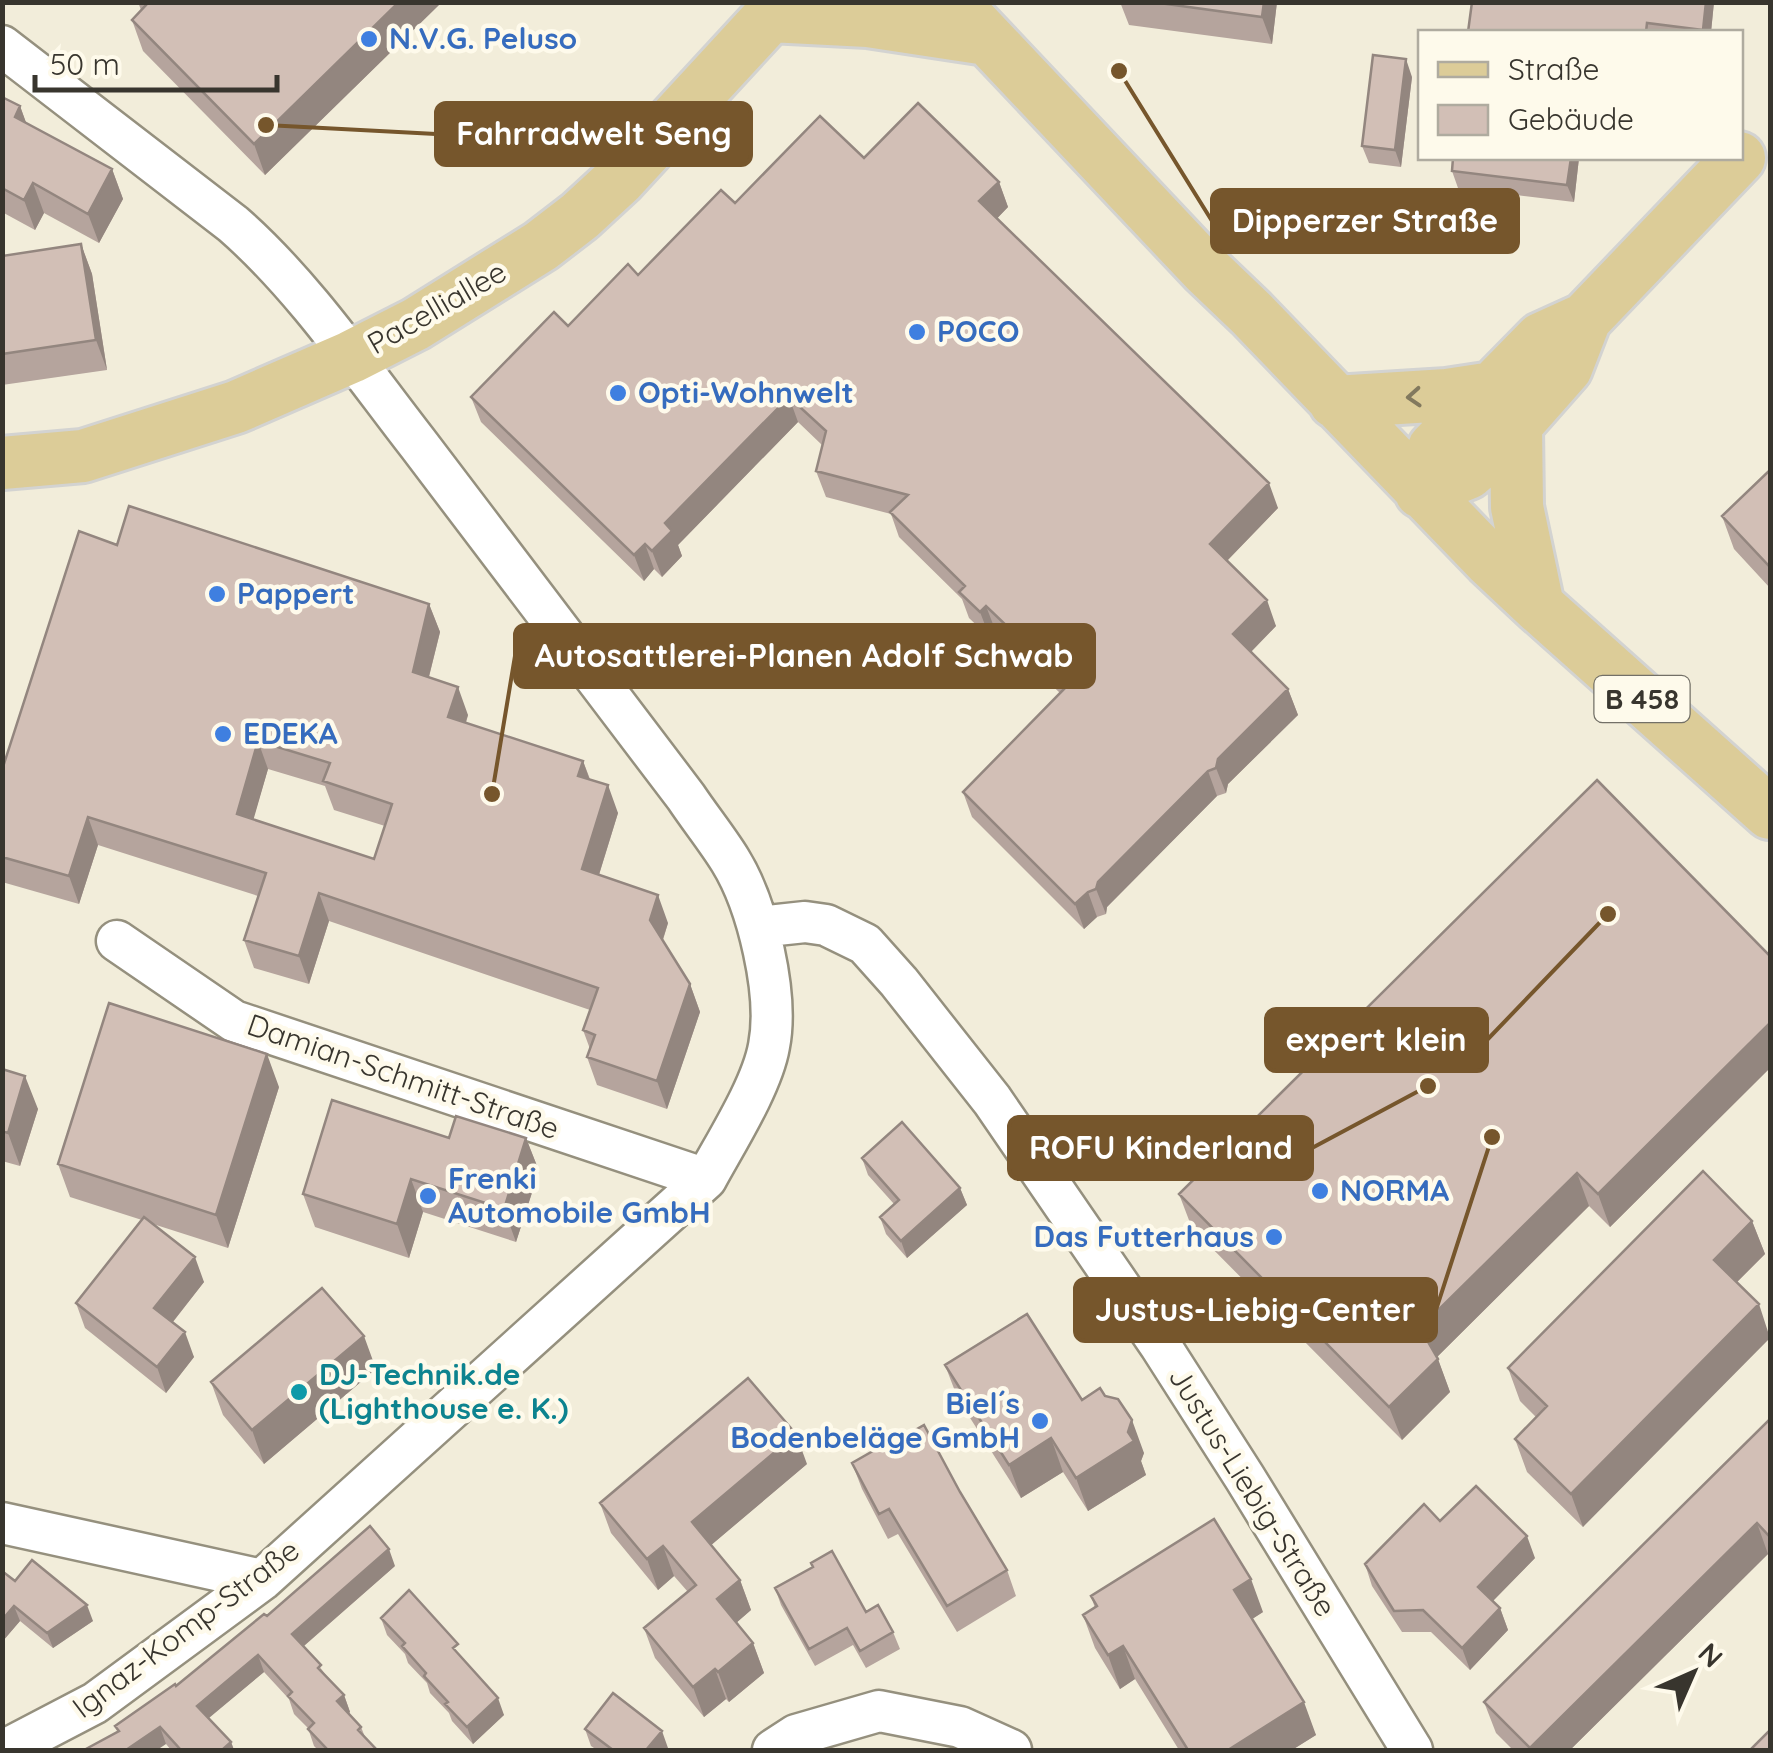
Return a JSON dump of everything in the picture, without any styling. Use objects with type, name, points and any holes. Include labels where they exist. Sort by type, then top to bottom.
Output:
[{"type":"main road","points":[[774,7],[868,21],[975,14]]},
{"type":"main road","name":"Pacelliallee","points":[[2,463],[83,456],[236,407],[416,324],[541,246],[580,216],[619,180],[774,7]]},
{"type":"main road","name":"B 458","points":[[975,14],[1206,270],[1421,492],[1538,606],[1770,813]]},
{"type":"main road","points":[[1743,153],[1770,125]]},
{"type":"main road","points":[[1421,492],[1434,448],[1504,407],[1540,339],[1585,319],[1736,160]]},
{"type":"main road","points":[[1334,402],[1447,395],[1504,407]]},
{"type":"main road","points":[[1504,407],[1517,507],[1538,606]]},
{"type":"street","name":"Ignaz-Komp-Straße","points":[[2,46],[256,244],[351,357],[731,861],[758,927],[772,1001],[769,1048],[752,1094],[706,1178],[262,1580],[95,1703],[6,1750]]},
{"type":"street","name":"Justus-Liebig-Straße","points":[[758,927],[805,922],[826,925],[865,944],[952,1047],[1160,1346],[1412,1750]]},
{"type":"street","name":"Damian-Schmitt-Straße","points":[[117,941],[234,1020],[706,1178]]},
{"type":"street","points":[[2,1524],[262,1580]]},
{"type":"street","points":[[774,1750],[796,1735],[879,1711],[960,1727],[1011,1750]]},
{"type":"building","points":[[144,2],[399,2],[254,144],[132,20],[146,5]]},
{"type":"building","points":[[1152,2],[1264,2],[1262,17]]},
{"type":"building","points":[[1472,2],[1706,2],[1703,30],[1647,23],[1646,30],[1468,30]]},
{"type":"building","points":[[1373,55],[1406,59],[1395,150],[1362,146]]},
{"type":"building","points":[[2,97],[20,106],[15,117],[112,169],[88,214],[33,183],[24,200],[2,188]]},
{"type":"building","points":[[918,103],[999,182],[979,201],[1269,483],[1210,544],[1267,600],[1233,634],[1288,689],[1218,759],[1216,768],[1208,771],[1098,882],[1096,889],[1075,904],[963,792],[1068,685],[986,606],[980,612],[959,592],[965,586],[890,512],[908,495],[816,471],[826,431],[789,397],[665,523],[672,531],[652,551],[645,544],[634,555],[471,397],[554,312],[568,326],[628,264],[638,275],[721,190],[735,203],[820,116],[864,158]]},
{"type":"building","points":[[1453,160],[1571,160],[1567,185],[1452,171]]},
{"type":"building","points":[[81,244],[96,340],[2,354],[2,256]]},
{"type":"building","points":[[1770,470],[1770,567],[1722,516]]},
{"type":"building","points":[[129,506],[429,604],[413,672],[458,687],[448,717],[583,761],[578,776],[608,785],[582,869],[658,895],[650,920],[690,984],[657,1081],[587,1057],[595,1035],[583,1030],[598,988],[319,893],[299,956],[244,940],[266,873],[88,817],[69,876],[2,857],[2,770],[79,531],[117,545]],"holes":[[[258,741],[330,763],[323,781],[392,804],[374,859],[237,814]]]},
{"type":"building","points":[[1597,780],[1770,956],[1770,1023],[1598,1194],[1577,1173],[1420,1328],[1438,1359],[1389,1407],[1179,1194]]},
{"type":"building","points":[[109,1003],[267,1054],[216,1215],[58,1164]]},
{"type":"building","points":[[2,1069],[25,1076],[8,1133],[2,1131]]},
{"type":"building","points":[[332,1100],[449,1138],[456,1116],[526,1138],[504,1209],[411,1179],[397,1224],[303,1194]]},
{"type":"building","points":[[902,1122],[960,1188],[901,1241],[880,1217],[899,1200],[862,1158]]},
{"type":"building","points":[[1703,1171],[1752,1221],[1714,1260],[1759,1304],[1571,1494],[1515,1439],[1547,1406],[1508,1368]]},
{"type":"building","points":[[144,1217],[195,1257],[154,1308],[185,1332],[157,1367],[76,1303]]},
{"type":"building","points":[[322,1288],[364,1336],[252,1430],[211,1382]]},
{"type":"building","points":[[1027,1314],[1082,1400],[1100,1388],[1105,1396],[1118,1399],[1132,1420],[1128,1432],[1134,1441],[1076,1478],[1051,1438],[1009,1465],[945,1365]]},
{"type":"building","points":[[748,1378],[796,1434],[692,1522],[740,1580],[717,1599],[753,1643],[693,1687],[644,1628],[696,1585],[663,1546],[647,1559],[600,1503]]},
{"type":"building","points":[[1770,1419],[1770,1537],[1757,1523],[1530,1748],[1484,1702]]},
{"type":"building","points":[[924,1425],[1007,1570],[947,1606],[889,1509],[879,1514],[852,1463]]},
{"type":"building","points":[[1476,1486],[1527,1536],[1478,1587],[1500,1608],[1462,1648],[1423,1610],[1394,1611],[1365,1564],[1424,1504],[1440,1521]]},
{"type":"building","points":[[1214,1519],[1251,1579],[1234,1590],[1304,1702],[1228,1750],[1188,1750],[1123,1646],[1108,1655],[1083,1615],[1097,1606],[1091,1596]]},
{"type":"building","points":[[370,1526],[389,1549],[292,1634],[344,1695],[337,1701],[377,1750],[328,1750],[308,1729],[314,1723],[288,1696],[292,1692],[258,1655],[197,1706],[231,1742],[224,1750],[181,1750],[160,1727],[126,1750],[84,1750],[119,1731],[115,1726],[176,1686],[264,1614],[267,1616]]},
{"type":"building","points":[[832,1551],[866,1612],[878,1605],[893,1632],[860,1651],[847,1628],[809,1649],[775,1588],[813,1567],[811,1563]]},
{"type":"building","points":[[32,1560],[87,1605],[47,1633],[14,1606],[2,1620],[2,1571],[15,1581]]},
{"type":"building","points":[[409,1590],[458,1644],[453,1648],[498,1698],[467,1727],[424,1676],[426,1673],[402,1646],[405,1643],[381,1618]]},
{"type":"building","points":[[613,1693],[662,1731],[646,1750],[613,1750],[585,1729]]},
{"type":"building","points":[[1770,1730],[1770,1750],[1750,1750]]},
{"type":"place","name":"N.V.G. Peluso","points":[[369,39]]},
{"type":"place","name":"Dipperzer Straße","points":[[1119,71]]},
{"type":"place","name":"Fahrradwelt Seng","points":[[266,125]]},
{"type":"place","name":"POCO","points":[[917,332]]},
{"type":"place","name":"Opti-Wohnwelt","points":[[618,393]]},
{"type":"place","name":"Pappert","points":[[217,594]]},
{"type":"place","name":"EDEKA","points":[[223,734]]},
{"type":"place","name":"Autosattlerei-Planen Adolf Schwab","points":[[492,794]]},
{"type":"place","name":"expert klein","points":[[1608,914]]},
{"type":"place","name":"ROFU Kinderland","points":[[1428,1086]]},
{"type":"place","name":"Justus-Liebig-Center","points":[[1492,1137]]},
{"type":"place","name":"NORMA","points":[[1320,1191]]},
{"type":"place","name":"Frenki Automobile GmbH","points":[[428,1196]]},
{"type":"place","name":"Das Futterhaus","points":[[1274,1237]]},
{"type":"place","name":"DJ-Technik.de (Lighthouse e. K.)","points":[[299,1392]]},
{"type":"place","name":"Biel´s Bodenbeläge GmbH","points":[[1040,1421]]}]
